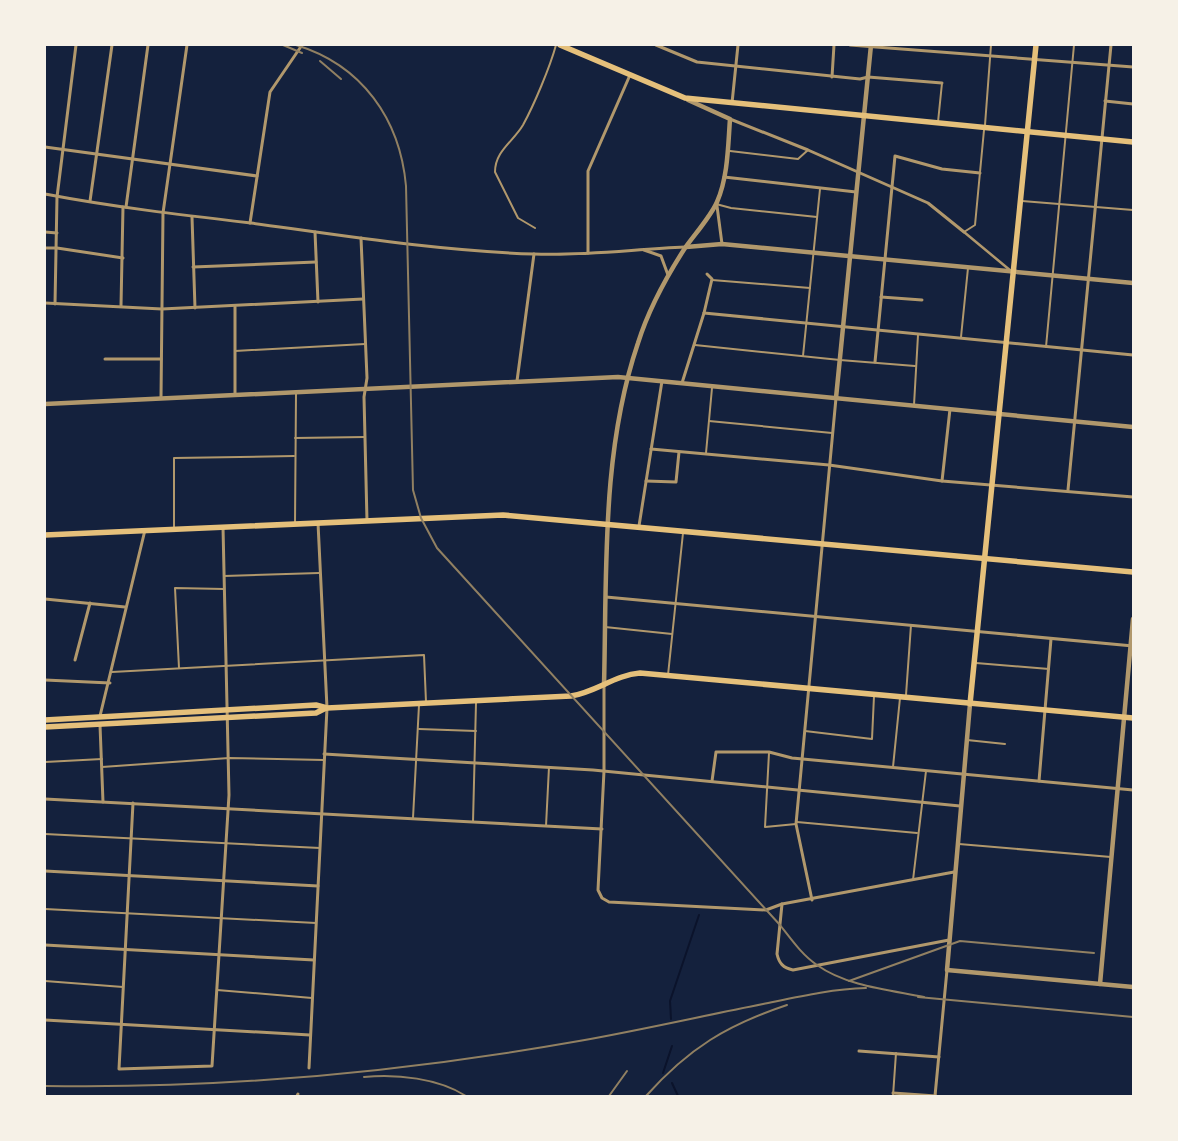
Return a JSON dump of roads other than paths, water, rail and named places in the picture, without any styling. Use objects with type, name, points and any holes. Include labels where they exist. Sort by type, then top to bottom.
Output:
[{"type":"main road","points":[[560,45],[685,98],[1133,142]]},
{"type":"main road","points":[[970,704],[1022,201],[1036,45]]},
{"type":"main road","points":[[45,535],[503,515],[639,526],[823,546],[1133,572]]},
{"type":"main road","points":[[45,720],[316,705],[327,708],[571,696],[630,674],[668,675],[1133,718]]},
{"type":"main road","points":[[45,727],[316,713],[327,708]]},
{"type":"street","points":[[55,304],[57,196],[76,45]]},
{"type":"street","points":[[90,201],[112,45]]},
{"type":"street","points":[[121,306],[125,207],[148,45]]},
{"type":"street","points":[[161,398],[163,213],[187,45]]},
{"type":"street","points":[[250,223],[270,92],[302,45]]},
{"type":"street","points":[[656,45],[696,62],[736,68],[832,77],[860,79],[868,77],[942,83]]},
{"type":"street","points":[[732,104],[738,45]]},
{"type":"street","points":[[832,77],[834,45]]},
{"type":"street","points":[[850,45],[1133,67]]},
{"type":"street","points":[[1068,490],[1111,45]]},
{"type":"street","points":[[812,900],[796,823],[817,616],[832,433],[871,46]]},
{"type":"street","points":[[588,253],[588,170],[630,75]]},
{"type":"street","points":[[685,98],[730,120],[808,150],[928,203],[1014,273]]},
{"type":"street","points":[[1105,101],[1133,104]]},
{"type":"street","points":[[730,120],[724,178],[716,204],[668,275],[648,314],[627,377],[620,408],[608,523],[604,771],[598,890],[602,898],[609,902],[766,910],[782,904],[812,900],[954,872]]},
{"type":"street","points":[[45,147],[257,176]]},
{"type":"street","points":[[875,362],[895,156],[898,155],[942,169],[980,173]]},
{"type":"street","points":[[724,178],[856,192]]},
{"type":"street","points":[[45,194],[163,213],[250,223],[408,246],[534,254],[588,253],[722,244],[1133,283]]},
{"type":"street","points":[[716,204],[722,244]]},
{"type":"street","points":[[192,217],[195,308]]},
{"type":"street","points":[[45,232],[57,233]]},
{"type":"street","points":[[315,232],[318,302]]},
{"type":"street","points":[[361,238],[368,378],[365,436],[367,521]]},
{"type":"street","points":[[45,248],[57,248],[123,258]]},
{"type":"street","points":[[641,248],[661,256],[668,275]]},
{"type":"street","points":[[517,381],[534,254]]},
{"type":"street","points":[[193,267],[316,262]]},
{"type":"street","points":[[682,383],[695,345],[712,280],[708,274]]},
{"type":"street","points":[[881,297],[922,300]]},
{"type":"street","points":[[45,303],[162,309],[235,307],[363,299]]},
{"type":"street","points":[[235,307],[235,395]]},
{"type":"street","points":[[704,313],[1133,355]]},
{"type":"street","points":[[105,359],[161,359]]},
{"type":"street","points":[[45,404],[627,377],[1133,426]]},
{"type":"street","points":[[639,526],[662,381]]},
{"type":"street","points":[[942,481],[950,409]]},
{"type":"street","points":[[651,449],[829,465],[942,481],[1068,490],[1133,497]]},
{"type":"street","points":[[646,481],[676,482],[679,452]]},
{"type":"street","points":[[309,1068],[327,708],[318,523]]},
{"type":"street","points":[[133,804],[119,1070],[212,1066],[229,808],[223,527]]},
{"type":"street","points":[[104,802],[100,717],[110,683],[145,530]]},
{"type":"street","points":[[606,597],[1132,646]]},
{"type":"street","points":[[45,599],[126,607]]},
{"type":"street","points":[[75,660],[90,603]]},
{"type":"street","points":[[1100,984],[1133,619]]},
{"type":"street","points":[[1039,782],[1051,639]]},
{"type":"street","points":[[45,680],[110,683]]},
{"type":"street","points":[[893,1095],[936,1096],[970,704]]},
{"type":"street","points":[[712,781],[716,752],[769,752],[803,759],[1133,790]]},
{"type":"street","points":[[324,754],[549,766],[766,785],[960,806]]},
{"type":"street","points":[[45,799],[602,828]]},
{"type":"street","points":[[45,871],[318,886]]},
{"type":"street","points":[[782,904],[777,954],[783,966],[793,970],[949,940]]},
{"type":"street","points":[[45,945],[314,960]]},
{"type":"street","points":[[947,970],[1133,987]]},
{"type":"street","points":[[45,1020],[310,1035]]},
{"type":"street","points":[[859,1051],[939,1057]]},
{"type":"lane","points":[[535,228],[518,218],[495,172],[495,164],[522,126],[556,45]]},
{"type":"lane","points":[[964,232],[975,225],[991,45]]},
{"type":"lane","points":[[1046,346],[1074,45]]},
{"type":"lane","points":[[938,122],[942,83]]},
{"type":"lane","points":[[727,151],[798,159],[808,150]]},
{"type":"lane","points":[[804,356],[820,188]]},
{"type":"lane","points":[[1022,201],[1133,210]]},
{"type":"lane","points":[[716,204],[731,208],[817,217]]},
{"type":"lane","points":[[961,337],[968,268]]},
{"type":"lane","points":[[712,280],[810,288]]},
{"type":"lane","points":[[914,405],[918,333]]},
{"type":"lane","points":[[235,351],[366,344]]},
{"type":"lane","points":[[695,345],[915,366]]},
{"type":"lane","points":[[705,454],[712,386]]},
{"type":"lane","points":[[295,524],[294,456],[296,392]]},
{"type":"lane","points":[[708,421],[832,433]]},
{"type":"lane","points":[[295,438],[365,436]]},
{"type":"lane","points":[[174,528],[174,458],[294,456]]},
{"type":"lane","points":[[668,675],[683,531]]},
{"type":"lane","points":[[224,576],[320,573]]},
{"type":"lane","points":[[179,668],[175,588],[224,589]]},
{"type":"lane","points":[[893,767],[911,625]]},
{"type":"lane","points":[[606,627],[672,634]]},
{"type":"lane","points":[[112,672],[424,655],[423,702],[418,729],[413,818]]},
{"type":"lane","points":[[974,663],[1048,669]]},
{"type":"lane","points":[[805,731],[872,738],[874,694]]},
{"type":"lane","points":[[473,822],[476,700]]},
{"type":"lane","points":[[418,729],[476,731]]},
{"type":"lane","points":[[967,740],[1005,744]]},
{"type":"lane","points":[[769,752],[765,827],[796,823],[917,833]]},
{"type":"lane","points":[[102,767],[229,758],[324,760]]},
{"type":"lane","points":[[45,762],[102,759]]},
{"type":"lane","points":[[546,826],[549,766]]},
{"type":"lane","points":[[912,881],[926,771]]},
{"type":"lane","points":[[45,834],[320,848]]},
{"type":"lane","points":[[957,844],[1111,857]]},
{"type":"lane","points":[[45,909],[316,923]]},
{"type":"lane","points":[[45,981],[123,987]]},
{"type":"lane","points":[[217,990],[312,998]]},
{"type":"lane","points":[[893,1095],[896,1054]]},
{"type":"waterway","points":[[671,1019],[670,1001],[699,915]]},
{"type":"waterway","points":[[663,1073],[672,1046]]},
{"type":"waterway","points":[[672,1083],[678,1096]]},
{"type":"railway","points":[[283,45],[302,53]]},
{"type":"railway","points":[[296,45],[319,54],[340,66],[358,81],[374,98],[386,117],[396,139],[406,186],[413,490],[421,518],[437,548],[780,925],[806,956],[828,972],[854,983],[924,997]]},
{"type":"railway","points":[[320,61],[341,79]]},
{"type":"railway","points":[[849,981],[960,941],[1094,953]]},
{"type":"railway","points":[[45,1086],[179,1085],[380,1070],[446,1062],[579,1041],[814,994],[866,988]]},
{"type":"railway","points":[[918,997],[1133,1017]]},
{"type":"railway","points":[[646,1096],[678,1064],[710,1040],[746,1021],[787,1005]]},
{"type":"railway","points":[[609,1096],[627,1071]]},
{"type":"railway","points":[[364,1077],[390,1076],[430,1081],[466,1096]]}]
